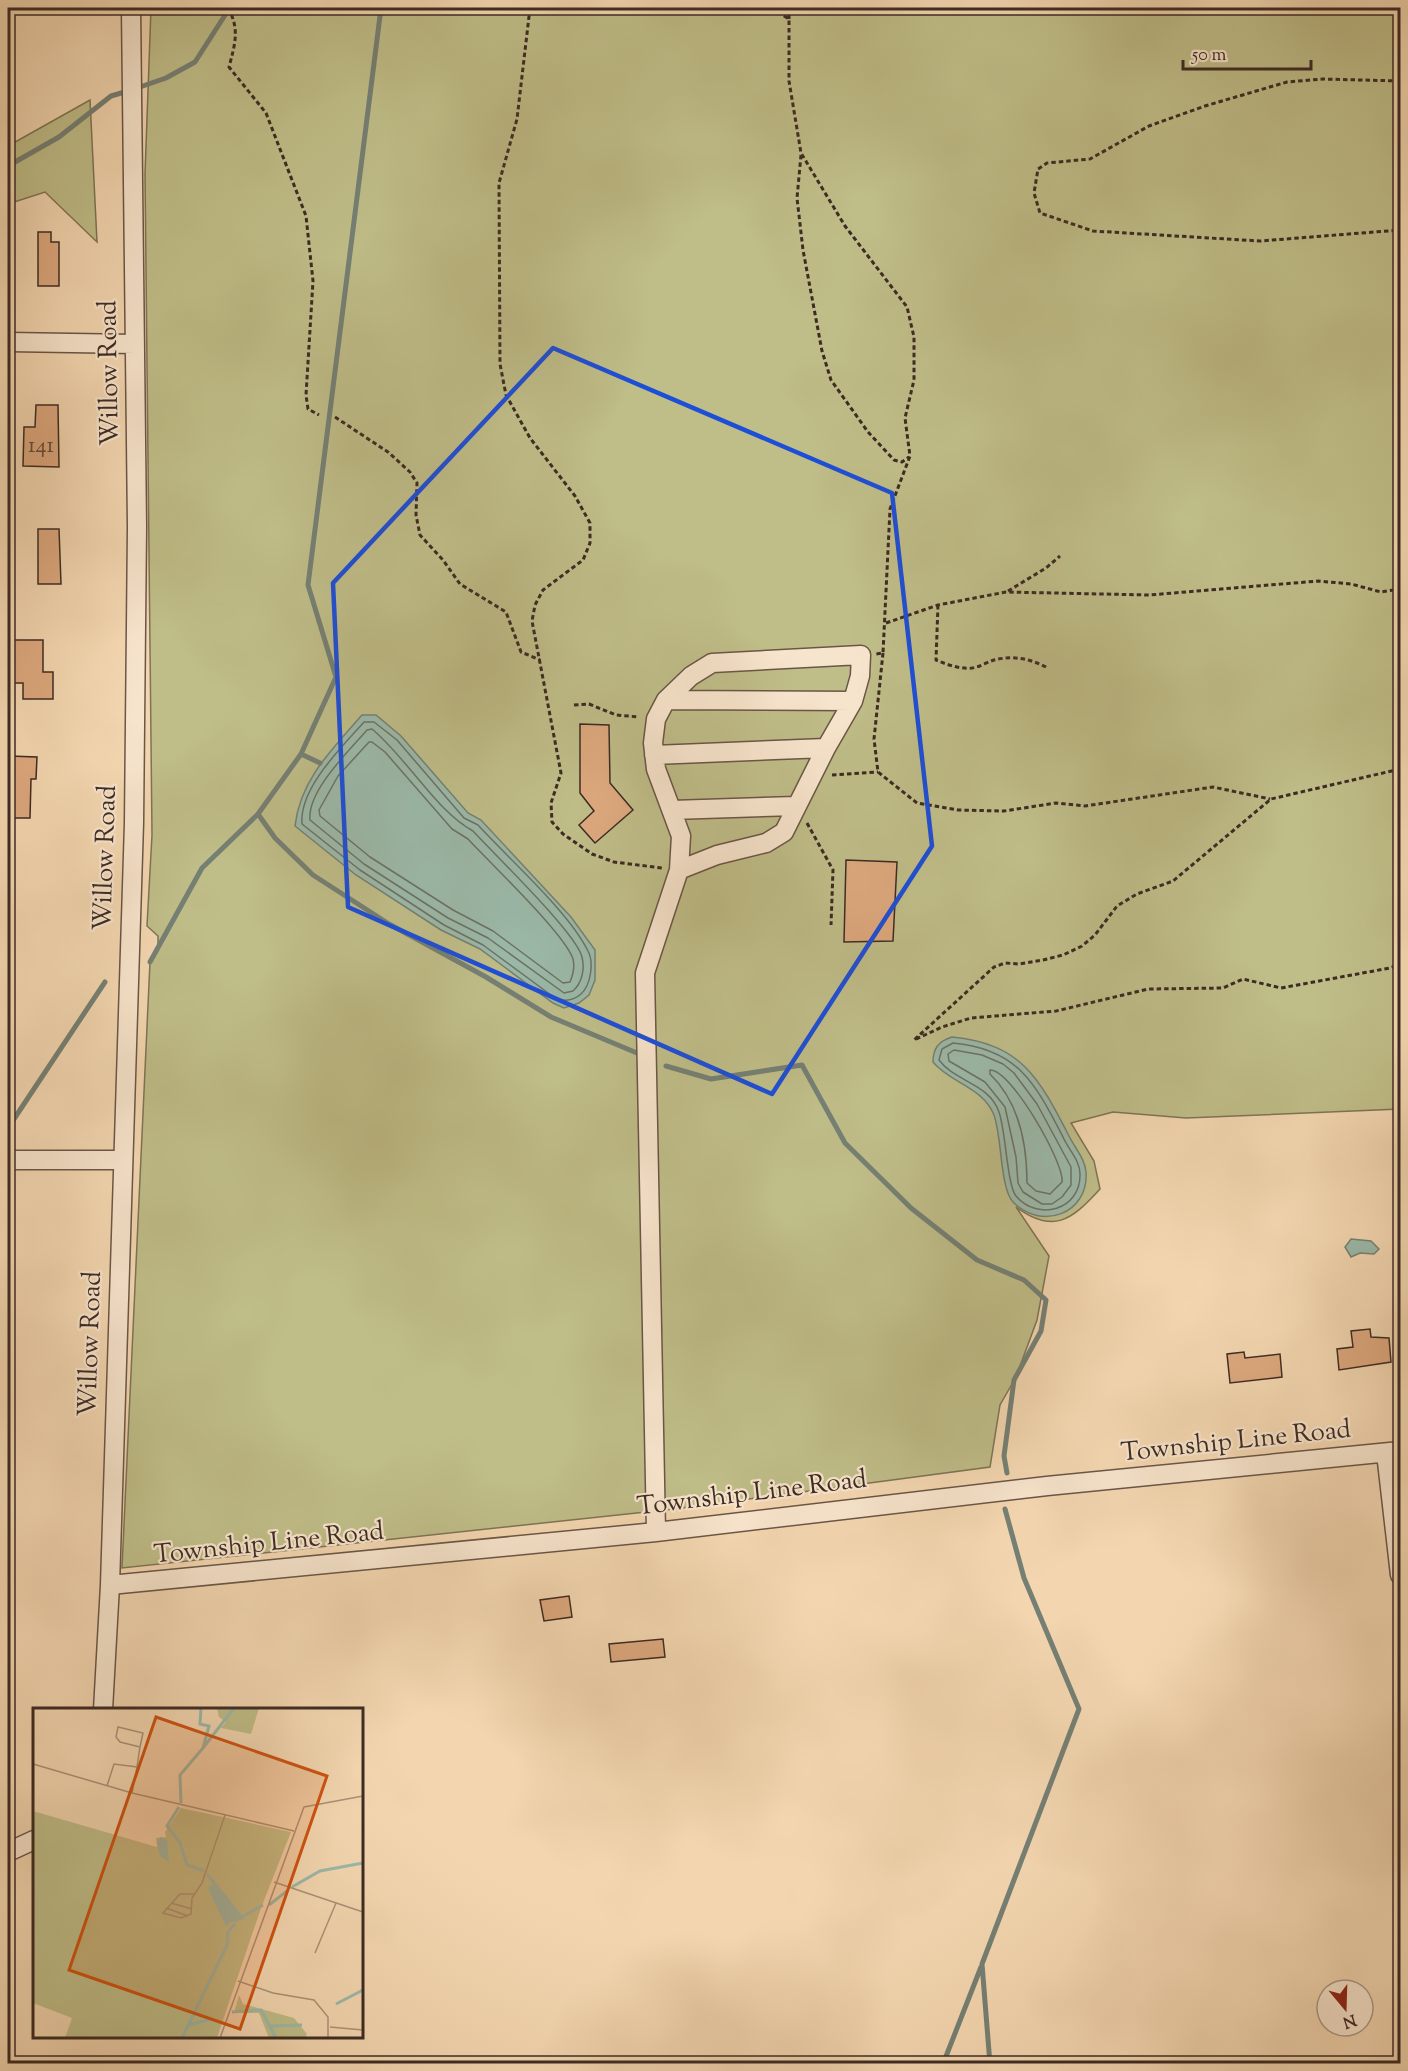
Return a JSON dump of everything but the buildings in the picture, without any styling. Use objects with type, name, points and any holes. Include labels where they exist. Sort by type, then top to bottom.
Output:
[{"type":"street","name":"Willow Road","points":[[103,1708],[110,1585],[121,1160],[134,824],[137,527],[131,8]]},
{"type":"street","points":[[8,342],[135,344]]},
{"type":"street","points":[[656,1532],[645,973],[679,870],[681,836],[663,792],[654,755],[656,719],[666,700],[691,676],[712,663],[861,655],[860,676],[853,701],[826,748],[784,832],[766,843],[717,855],[679,870]]},
{"type":"street","points":[[666,700],[853,701]]},
{"type":"street","points":[[654,755],[826,748]]},
{"type":"street","points":[[672,810],[796,806]]},
{"type":"street","points":[[8,1160],[121,1160]]},
{"type":"street","points":[[1393,1452],[1401,1575]]},
{"type":"street","name":"Township Line Road","points":[[110,1585],[656,1532],[1036,1487],[1393,1452]]},
{"type":"street","points":[[8,1852],[33,1840]]},
{"type":"path","points":[[228,8],[235,20],[237,33],[230,67],[266,113],[306,216],[313,281],[306,395],[308,409],[319,415]]},
{"type":"path","points":[[530,8],[529,35],[516,119],[499,183],[500,364],[506,395],[530,438],[575,496],[590,524],[590,543],[582,560],[543,590],[535,605],[532,621],[561,773],[551,803],[552,822],[577,845],[614,862],[679,870]]},
{"type":"path","points":[[771,8],[789,19]]},
{"type":"path","points":[[789,8],[789,81],[801,153],[797,198],[803,250],[822,351],[831,380],[868,432],[894,460],[902,462],[910,456]]},
{"type":"path","points":[[1401,81],[1323,79],[1287,82],[1205,106],[1149,126],[1090,159],[1047,163],[1038,169],[1034,193],[1040,213],[1093,231],[1260,242],[1401,230]]},
{"type":"path","points":[[801,153],[845,226],[907,307],[914,337],[916,363],[905,418],[910,456],[890,509],[886,622],[874,740],[878,772]]},
{"type":"path","points":[[335,417],[388,452],[410,472],[417,483],[416,515],[420,535],[443,560],[460,584],[506,612],[521,652],[540,660]]},
{"type":"path","points":[[1006,592],[1046,568],[1060,556]]},
{"type":"path","points":[[886,622],[938,605],[1006,592],[1149,595],[1318,581],[1351,584],[1381,592],[1401,590]]},
{"type":"path","points":[[938,605],[936,660],[956,668],[974,668],[995,660],[1018,658],[1034,661],[1048,668]]},
{"type":"path","points":[[861,655],[883,654]]},
{"type":"path","points":[[574,705],[589,704],[616,715],[656,719]]},
{"type":"path","points":[[814,776],[878,772],[917,803],[958,810],[1004,811],[1056,802],[1085,806],[1213,787],[1270,799],[1401,769]]},
{"type":"path","points":[[1270,799],[1173,881],[1137,894],[1117,906],[1095,935],[1082,946],[1063,955],[1043,960],[1018,964],[1005,963],[993,967],[914,1040],[942,1027],[971,1018],[1056,1011],[1148,989],[1223,988],[1243,979],[1281,988],[1401,964]]},
{"type":"path","points":[[796,806],[833,870],[831,925]]},
{"type":"highlighted area","points":[[553,348],[892,493],[932,846],[772,1094],[348,907],[333,583]]},
{"type":"shaded area","points":[[151,8],[1400,8],[1400,1109],[1186,1118],[1113,1112],[1071,1123],[1094,1161],[1100,1189],[1080,1209],[1061,1220],[1051,1222],[1041,1220],[1016,1207],[1049,1256],[1037,1320],[1016,1377],[1000,1405],[990,1467],[674,1509],[122,1568],[150,962],[158,951],[158,936],[147,926],[152,835],[145,174]]},
{"type":"shaded area","points":[[90,100],[97,242],[45,192],[8,204],[8,146]]},
{"type":"water","points":[[362,715],[376,715],[401,736],[468,813],[481,820],[571,917],[595,950],[595,980],[589,995],[579,1003],[564,1008],[553,1003],[480,949],[441,930],[356,875],[295,826],[298,809],[311,779],[329,752]]},
{"type":"water","points":[[952,1037],[996,1047],[1026,1067],[1037,1081],[1048,1097],[1085,1167],[1085,1187],[1072,1208],[1061,1214],[1037,1215],[1024,1211],[1013,1202],[1003,1174],[997,1124],[989,1106],[974,1091],[948,1075],[933,1062],[938,1046]]},
{"type":"water","points":[[1351,1239],[1371,1241],[1379,1249],[1374,1254],[1360,1253],[1351,1257],[1345,1247]]},
{"type":"waterway","points":[[301,754],[336,677],[308,585],[381,8]]},
{"type":"waterway","points":[[137,88],[166,78],[195,62],[227,12]]},
{"type":"waterway","points":[[8,166],[59,137],[111,96],[128,91]]},
{"type":"waterway","points":[[150,962],[202,868],[258,814],[301,754],[320,763]]},
{"type":"waterway","points":[[258,814],[275,838],[313,875],[389,924],[486,977],[551,1017],[637,1053]]},
{"type":"waterway","points":[[8,1128],[105,982]]},
{"type":"waterway","points":[[666,1066],[711,1079],[802,1065],[845,1143],[911,1208],[977,1260],[1024,1280],[1046,1300],[1041,1331],[1014,1380],[1004,1456],[1007,1473]]},
{"type":"waterway","points":[[990,2064],[982,1964],[1079,1709],[1024,1578],[1005,1509]]},
{"type":"waterway","points":[[943,2064],[981,1967]]}]
